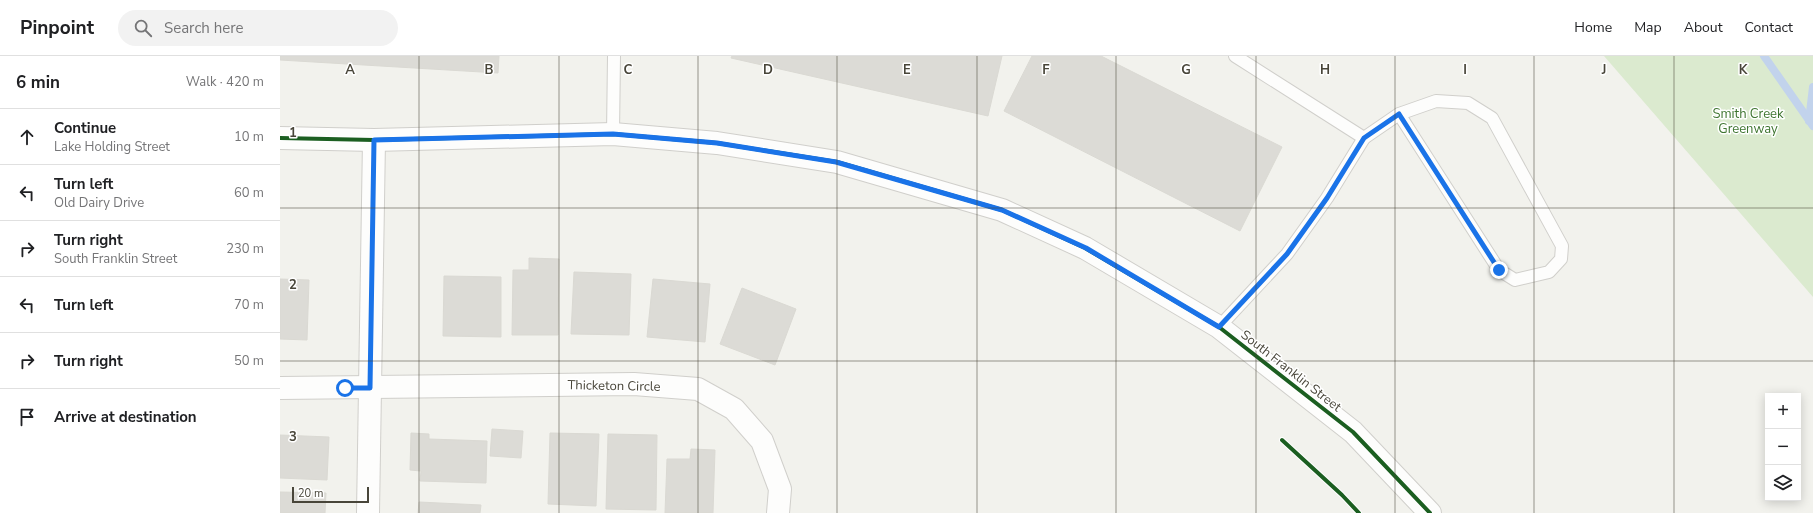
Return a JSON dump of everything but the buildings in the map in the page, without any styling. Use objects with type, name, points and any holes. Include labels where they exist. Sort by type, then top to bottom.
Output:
[{"type":"street","name":"South Franklin Street","points":[[280,138],[374,140],[613,134],[717,143],[836,162],[1002,210],[1086,248],[1219,327],[1353,432],[1430,513]]},
{"type":"street","points":[[368,513],[374,140]]},
{"type":"street","name":"Thicketon Circle","points":[[280,388],[634,384],[698,390],[734,409],[762,441],[780,489],[778,513]]},
{"type":"lane","points":[[613,134],[614,56]]},
{"type":"lane","points":[[1235,56],[1364,138]]},
{"type":"lane","points":[[1219,327],[1287,254],[1327,198],[1364,138],[1399,114],[1436,101],[1468,103],[1492,118],[1562,246],[1561,259],[1549,272],[1515,280],[1499,270],[1399,114]]},
{"type":"green space","name":"Smith Creek Greenway","points":[[1604,56],[1813,56],[1813,297]]},
{"type":"waterway","points":[[1764,56],[1813,126]]},
{"type":"waterway","points":[[1809,121],[1813,87]]},
{"type":"cycle path","points":[[280,138],[374,140],[613,134],[717,143],[837,162],[1002,210],[1085,248],[1219,327],[1353,432],[1430,513]]},
{"type":"cycle path","points":[[1282,440],[1342,495],[1359,513]]},
{"type":"route","points":[[345,388],[370,388],[374,140],[613,134],[717,143],[836,162],[1002,210],[1086,248],[1219,327],[1287,254],[1327,198],[1364,138],[1399,114],[1499,270]]}]
